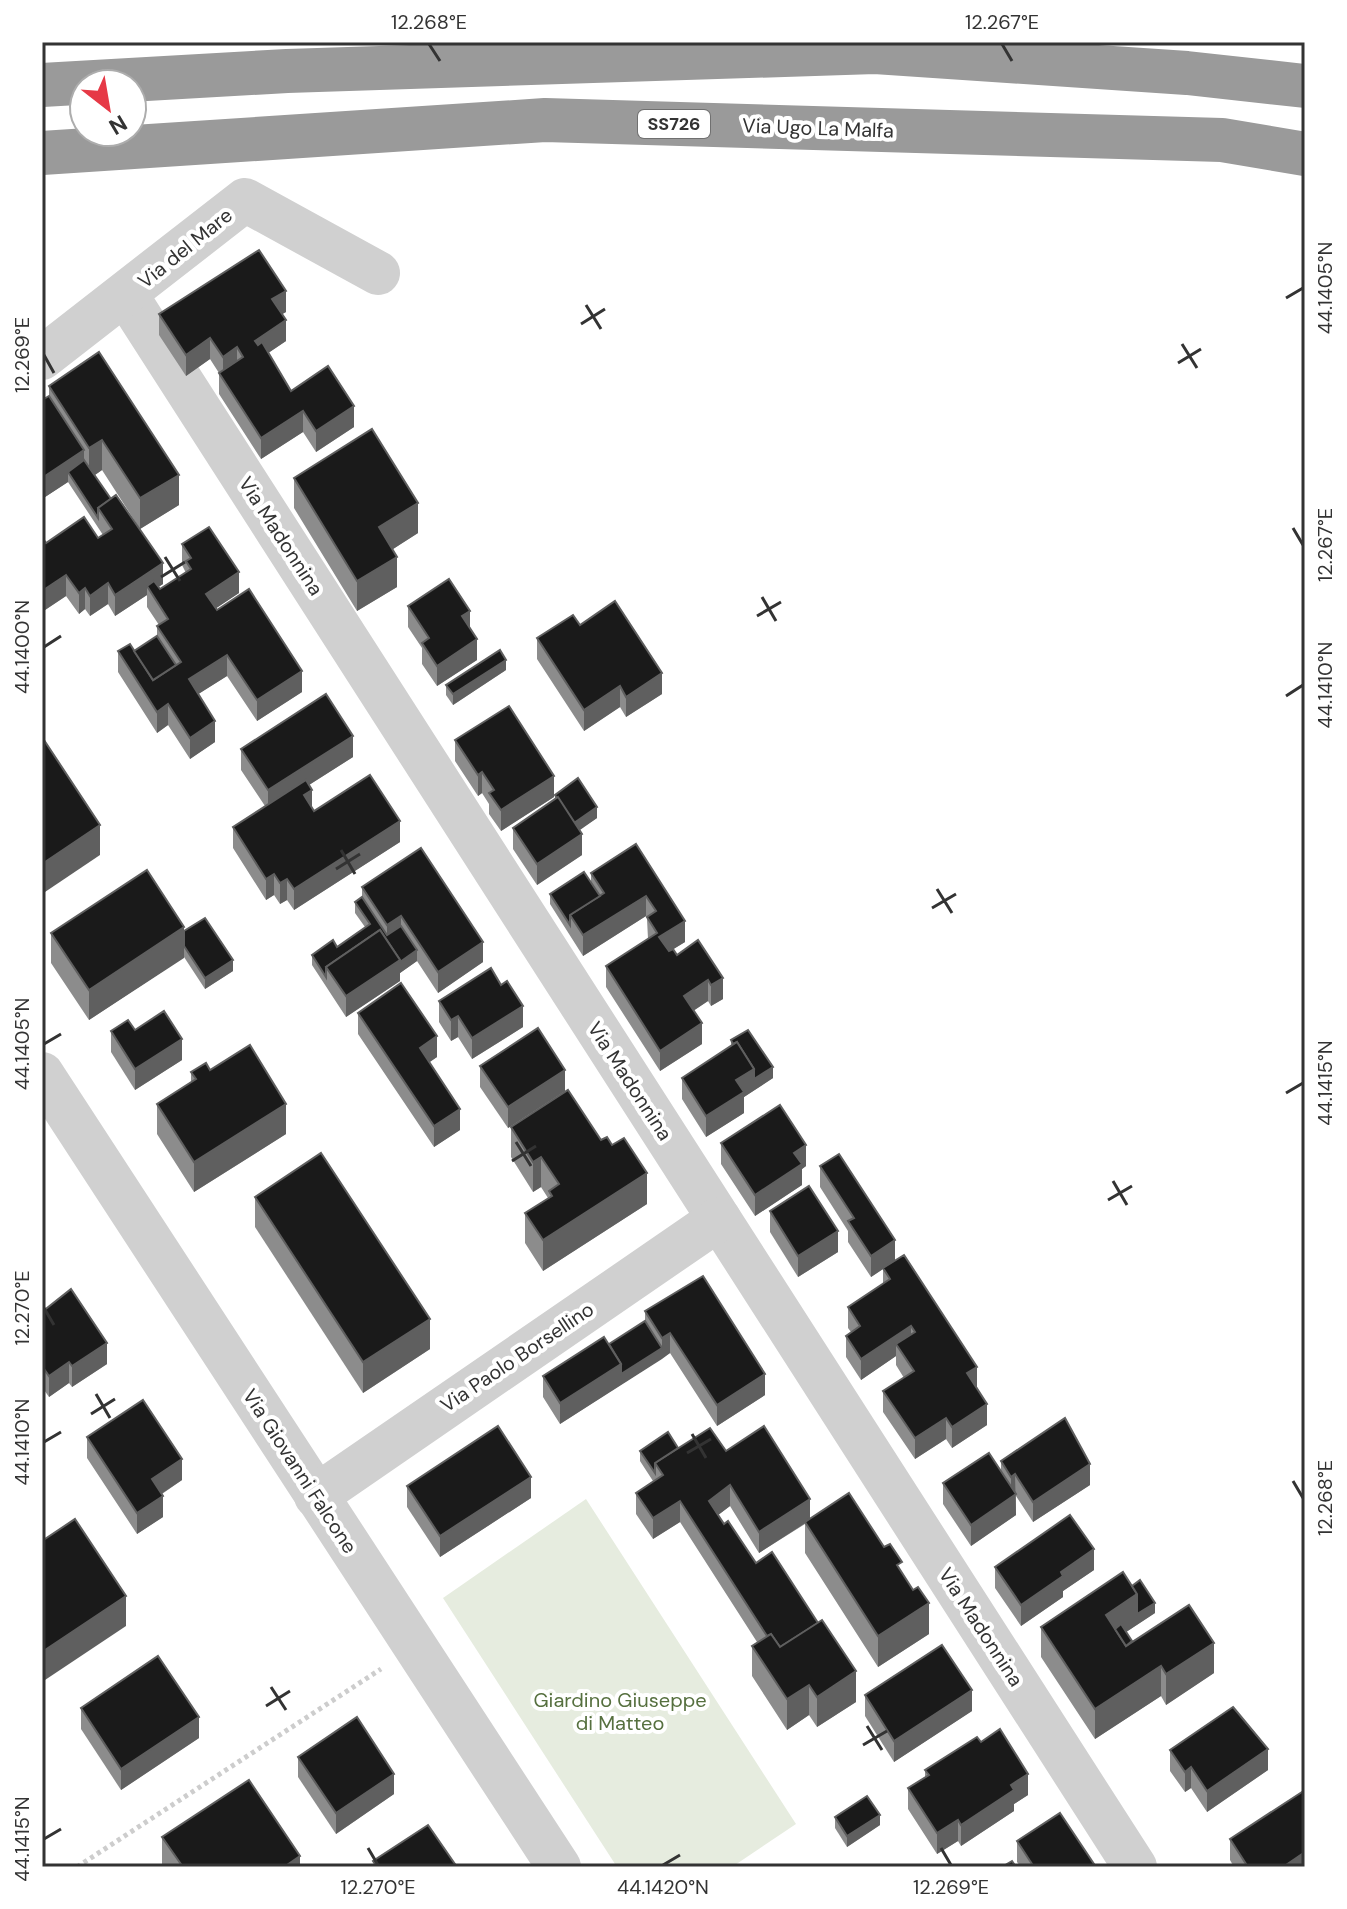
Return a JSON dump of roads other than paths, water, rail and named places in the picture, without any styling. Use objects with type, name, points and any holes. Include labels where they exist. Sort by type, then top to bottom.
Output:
[{"type":"highway","points":[[42,85],[287,71],[875,52],[1187,73],[1305,86]]},
{"type":"highway","name":"Via Ugo La Malfa","points":[[42,153],[545,120],[1222,140],[1305,154]]},
{"type":"street","name":"Via del Mare","points":[[42,358],[245,200],[378,273]]},
{"type":"street","name":"Via Madonnina","points":[[126,295],[1135,1867]]},
{"type":"street","name":"Via Giovanni Falcone","points":[[42,1074],[559,1867]]},
{"type":"street","name":"Via Paolo Borsellino","points":[[316,1496],[719,1219]]},
{"type":"park label","name":"Giardino Giuseppe di Matteo","points":[[620,1712]]}]
